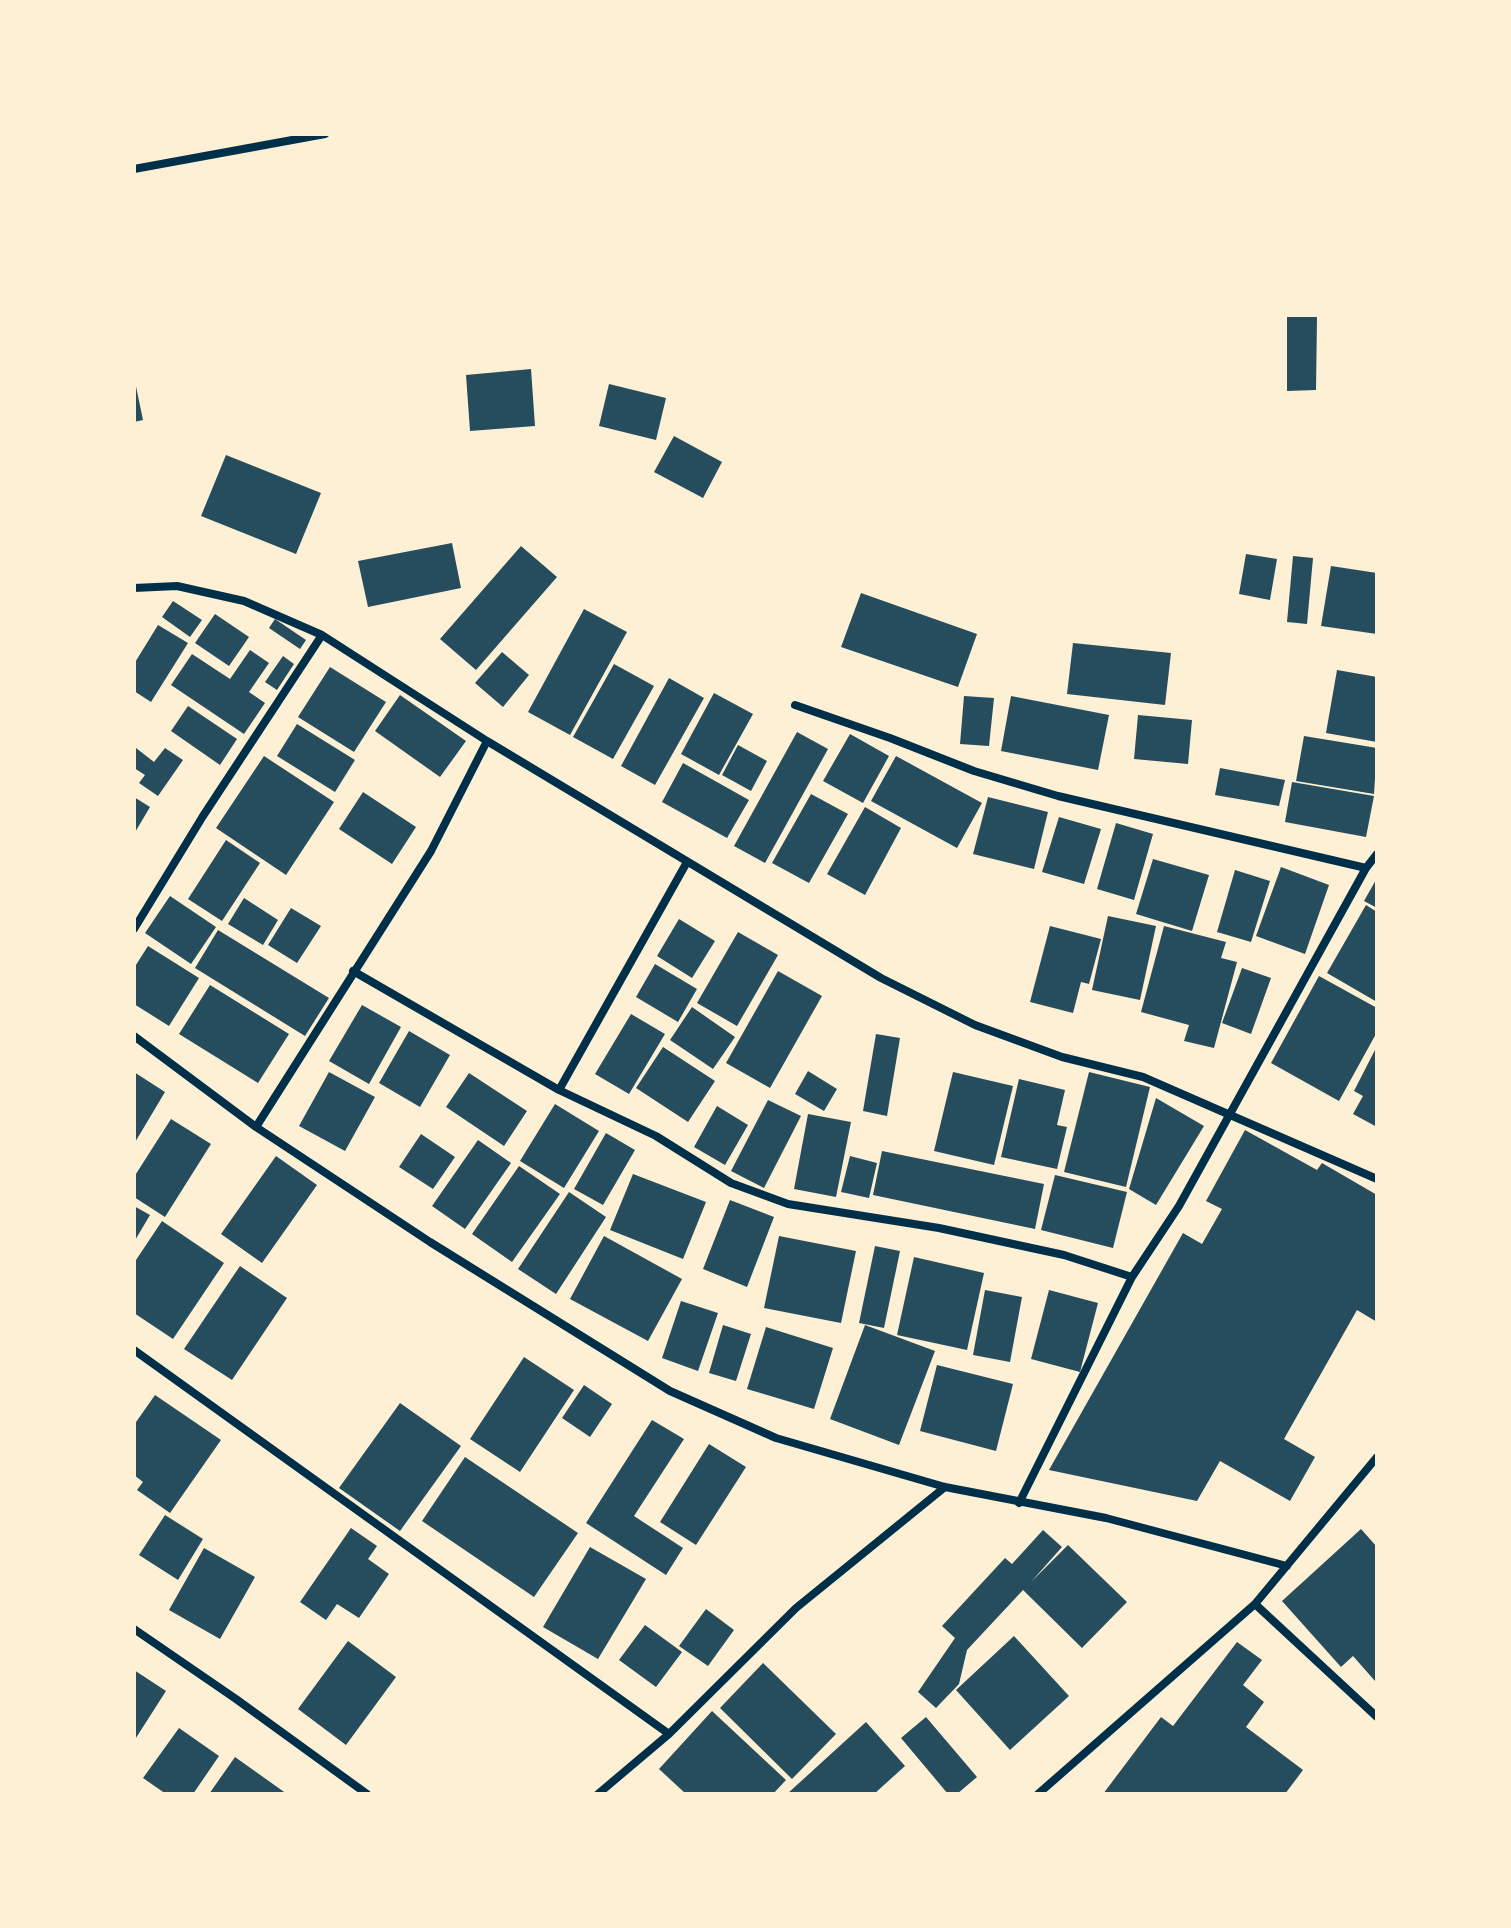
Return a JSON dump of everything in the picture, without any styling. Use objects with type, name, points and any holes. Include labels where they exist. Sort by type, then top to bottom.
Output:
[{"type":"street","points":[[134,169],[325,134]]},
{"type":"street","points":[[134,588],[177,586],[244,601],[322,635],[487,741],[881,978],[975,1025],[1062,1057],[1143,1077],[1377,1179]]},
{"type":"street","points":[[134,929],[203,816],[322,635]]},
{"type":"street","points":[[795,705],[974,771],[1058,796],[1366,868]]},
{"type":"street","points":[[256,1127],[431,851],[487,741]]},
{"type":"street","points":[[1019,1503],[1132,1277],[1179,1206],[1232,1115],[1366,868],[1377,854]]},
{"type":"street","points":[[559,1090],[687,862]]},
{"type":"street","points":[[353,971],[559,1090],[656,1136],[731,1183],[788,1204],[939,1228],[1064,1255],[1132,1277]]},
{"type":"street","points":[[134,1036],[256,1127],[430,1242],[670,1391],[776,1438],[945,1487],[1106,1518],[1287,1566]]},
{"type":"street","points":[[134,1350],[669,1734]]},
{"type":"street","points":[[1038,1794],[1255,1604],[1377,1457]]},
{"type":"street","points":[[598,1794],[669,1734],[796,1608],[945,1487]]},
{"type":"street","points":[[1255,1604],[1377,1717]]},
{"type":"street","points":[[134,1629],[367,1794]]},
{"type":"building","points":[[1287,317],[1317,317],[1316,390],[1287,391]]},
{"type":"building","points":[[531,369],[535,426],[470,431],[466,375]]},
{"type":"building","points":[[134,377],[143,420],[134,422]]},
{"type":"building","points":[[609,384],[666,398],[656,440],[599,426]]},
{"type":"building","points":[[674,436],[722,462],[703,498],[654,472]]},
{"type":"building","points":[[226,455],[321,493],[296,554],[201,516]]},
{"type":"building","points":[[452,543],[461,588],[368,607],[358,561]]},
{"type":"building","points":[[521,546],[557,577],[476,670],[440,639]]},
{"type":"building","points":[[1246,554],[1277,559],[1270,600],[1239,594]]},
{"type":"building","points":[[1293,556],[1313,558],[1307,624],[1287,622]]},
{"type":"building","points":[[1331,566],[1377,573],[1377,634],[1321,626]]},
{"type":"building","points":[[861,593],[977,634],[958,687],[841,647]]},
{"type":"building","points":[[173,601],[202,620],[190,637],[162,617]]},
{"type":"building","points":[[584,609],[627,632],[570,735],[528,712]]},
{"type":"building","points":[[215,614],[249,637],[229,666],[195,643]]},
{"type":"building","points":[[275,619],[306,640],[300,649],[269,628]]},
{"type":"building","points":[[158,625],[188,643],[151,702],[134,691],[134,664]]},
{"type":"building","points":[[1073,643],[1171,653],[1165,705],[1067,694]]},
{"type":"building","points":[[250,650],[269,663],[249,692],[265,703],[244,734],[171,685],[192,654],[230,679]]},
{"type":"building","points":[[502,652],[529,675],[503,707],[475,683]]},
{"type":"building","points":[[283,656],[294,664],[277,690],[265,682]]},
{"type":"building","points":[[614,664],[654,686],[613,759],[573,737]]},
{"type":"building","points":[[330,667],[386,702],[354,752],[298,717]]},
{"type":"building","points":[[1337,670],[1377,677],[1377,742],[1326,733]]},
{"type":"building","points":[[669,678],[704,698],[655,785],[621,766]]},
{"type":"building","points":[[714,693],[753,714],[719,775],[681,754]]},
{"type":"building","points":[[400,695],[466,741],[440,777],[375,731]]},
{"type":"building","points":[[964,696],[994,698],[989,746],[960,744]]},
{"type":"building","points":[[1011,696],[1109,715],[1098,770],[1001,751]]},
{"type":"building","points":[[188,706],[237,739],[220,765],[171,731]]},
{"type":"building","points":[[1138,715],[1192,720],[1188,764],[1134,759]]},
{"type":"building","points":[[297,724],[355,760],[335,792],[277,756]]},
{"type":"building","points":[[797,732],[828,749],[765,863],[734,846]]},
{"type":"building","points":[[850,734],[889,756],[863,803],[823,781]]},
{"type":"building","points":[[1304,736],[1377,748],[1374,794],[1296,781]]},
{"type":"building","points":[[738,745],[767,761],[751,791],[722,775]]},
{"type":"building","points":[[136,748],[154,762],[165,748],[183,760],[158,796],[139,783],[145,775],[134,768]]},
{"type":"building","points":[[264,756],[334,802],[286,875],[216,828]]},
{"type":"building","points":[[896,756],[982,803],[957,848],[871,801]]},
{"type":"building","points":[[683,763],[749,800],[727,838],[662,802]]},
{"type":"building","points":[[1220,768],[1285,780],[1279,806],[1215,795]]},
{"type":"building","points":[[1292,782],[1374,796],[1366,837],[1285,822]]},
{"type":"building","points":[[363,792],[416,827],[392,864],[339,829]]},
{"type":"building","points":[[811,794],[848,814],[809,883],[772,863]]},
{"type":"building","points":[[134,797],[150,807],[134,834]]},
{"type":"building","points":[[988,797],[1048,812],[1034,869],[973,854]]},
{"type":"building","points":[[865,807],[901,828],[865,895],[827,874]]},
{"type":"building","points":[[1059,817],[1101,829],[1084,884],[1042,872]]},
{"type":"building","points":[[1116,823],[1153,834],[1134,900],[1097,889]]},
{"type":"building","points":[[226,840],[260,863],[222,921],[188,899]]},
{"type":"building","points":[[1153,859],[1209,875],[1192,931],[1136,914]]},
{"type":"building","points":[[1281,867],[1329,885],[1305,954],[1256,936]]},
{"type":"building","points":[[1235,870],[1270,881],[1251,942],[1217,932]]},
{"type":"building","points":[[1377,878],[1377,908],[1364,901]]},
{"type":"building","points":[[170,896],[216,927],[191,964],[145,933]]},
{"type":"building","points":[[244,898],[278,920],[263,945],[228,924]]},
{"type":"building","points":[[1366,905],[1377,912],[1377,1002],[1327,973]]},
{"type":"building","points":[[291,908],[321,926],[297,963],[268,945]]},
{"type":"building","points":[[1108,916],[1156,926],[1140,1000],[1092,990]]},
{"type":"building","points":[[679,919],[715,941],[692,978],[657,956]]},
{"type":"building","points":[[1050,926],[1101,939],[1089,984],[1081,982],[1073,1013],[1030,1002]]},
{"type":"building","points":[[1164,926],[1226,942],[1221,958],[1237,962],[1214,1048],[1184,1041],[1189,1025],[1141,1012]]},
{"type":"building","points":[[218,930],[329,998],[305,1036],[195,968]]},
{"type":"building","points":[[738,932],[778,955],[737,1026],[697,1003]]},
{"type":"building","points":[[148,946],[199,978],[169,1026],[134,1004],[134,968]]},
{"type":"building","points":[[655,964],[697,989],[678,1022],[636,997]]},
{"type":"building","points":[[1242,968],[1271,978],[1251,1034],[1222,1023]]},
{"type":"building","points":[[778,971],[822,996],[770,1088],[726,1063]]},
{"type":"building","points":[[1319,976],[1377,1008],[1377,1032],[1339,1101],[1271,1063]]},
{"type":"building","points":[[210,985],[289,1034],[258,1083],[179,1034]]},
{"type":"building","points":[[362,1005],[401,1027],[369,1084],[329,1061]]},
{"type":"building","points":[[692,1007],[735,1037],[713,1069],[670,1040]]},
{"type":"building","points":[[631,1014],[665,1034],[629,1094],[595,1074]]},
{"type":"building","points":[[409,1031],[450,1055],[420,1107],[379,1083]]},
{"type":"building","points":[[876,1034],[900,1038],[887,1116],[863,1111]]},
{"type":"building","points":[[1377,1046],[1377,1127],[1353,1114],[1363,1096],[1354,1091]]},
{"type":"building","points":[[663,1047],[715,1081],[688,1122],[636,1088]]},
{"type":"building","points":[[808,1071],[837,1089],[824,1111],[795,1094]]},
{"type":"building","points":[[134,1072],[165,1092],[134,1144]]},
{"type":"building","points":[[329,1072],[375,1097],[345,1151],[299,1126]]},
{"type":"building","points":[[953,1072],[1013,1086],[994,1165],[934,1151]]},
{"type":"building","points":[[1089,1072],[1150,1087],[1126,1187],[1064,1172]]},
{"type":"building","points":[[469,1073],[527,1111],[504,1146],[446,1107]]},
{"type":"building","points":[[1019,1079],[1065,1090],[1057,1125],[1067,1127],[1057,1169],[1001,1157]]},
{"type":"building","points":[[1156,1098],[1204,1126],[1156,1205],[1129,1189]]},
{"type":"building","points":[[768,1100],[801,1116],[764,1188],[731,1171]]},
{"type":"building","points":[[555,1104],[599,1131],[564,1188],[520,1161]]},
{"type":"building","points":[[717,1106],[748,1125],[725,1165],[694,1147]]},
{"type":"building","points":[[808,1114],[851,1122],[836,1197],[794,1189]]},
{"type":"building","points":[[171,1119],[211,1144],[165,1217],[134,1197],[134,1177]]},
{"type":"building","points":[[1245,1130],[1317,1170],[1322,1163],[1377,1195],[1377,1322],[1357,1310],[1284,1439],[1315,1457],[1290,1501],[1220,1461],[1197,1501],[1049,1470],[1183,1233],[1202,1244],[1222,1209],[1206,1201]]},
{"type":"building","points":[[606,1133],[635,1150],[603,1205],[574,1189]]},
{"type":"building","points":[[421,1134],[455,1157],[433,1189],[399,1167]]},
{"type":"building","points":[[478,1140],[511,1163],[465,1229],[432,1206]]},
{"type":"building","points":[[882,1151],[1044,1184],[1035,1229],[873,1195]]},
{"type":"building","points":[[276,1156],[317,1185],[262,1263],[221,1234]]},
{"type":"building","points":[[850,1156],[877,1163],[869,1198],[841,1192]]},
{"type":"building","points":[[519,1166],[560,1194],[512,1262],[472,1234]]},
{"type":"building","points":[[633,1174],[706,1202],[683,1259],[610,1230]]},
{"type":"building","points":[[1055,1175],[1127,1192],[1113,1248],[1041,1230]]},
{"type":"building","points":[[569,1192],[606,1217],[556,1294],[518,1269]]},
{"type":"building","points":[[730,1200],[774,1217],[747,1287],[703,1269]]},
{"type":"building","points":[[134,1206],[150,1215],[134,1242]]},
{"type":"building","points":[[162,1221],[224,1263],[173,1339],[134,1313],[134,1263]]},
{"type":"building","points":[[604,1236],[682,1279],[648,1341],[570,1299]]},
{"type":"building","points":[[779,1236],[856,1251],[841,1323],[764,1308]]},
{"type":"building","points":[[875,1246],[900,1251],[884,1328],[859,1323]]},
{"type":"building","points":[[914,1257],[984,1273],[967,1350],[897,1335]]},
{"type":"building","points":[[240,1266],[287,1298],[232,1380],[184,1349]]},
{"type":"building","points":[[985,1290],[1022,1297],[1010,1362],[973,1355]]},
{"type":"building","points":[[1049,1290],[1098,1303],[1080,1372],[1031,1359]]},
{"type":"building","points":[[681,1301],[718,1313],[698,1371],[662,1358]]},
{"type":"building","points":[[723,1325],[751,1334],[736,1381],[709,1373]]},
{"type":"building","points":[[865,1325],[935,1351],[899,1445],[830,1419]]},
{"type":"building","points":[[766,1327],[833,1348],[814,1409],[747,1389]]},
{"type":"building","points":[[524,1357],[574,1390],[520,1472],[470,1439]]},
{"type":"building","points":[[937,1365],[1013,1384],[996,1451],[920,1431]]},
{"type":"building","points":[[584,1385],[612,1404],[590,1437],[562,1418]]},
{"type":"building","points":[[155,1395],[221,1440],[170,1513],[137,1490],[143,1482],[134,1475],[134,1425]]},
{"type":"building","points":[[400,1403],[461,1446],[400,1531],[339,1488]]},
{"type":"building","points":[[652,1420],[684,1439],[634,1516],[683,1548],[666,1575],[586,1523]]},
{"type":"building","points":[[709,1444],[746,1467],[696,1545],[660,1522]]},
{"type":"building","points":[[465,1457],[578,1533],[534,1597],[422,1521]]},
{"type":"building","points":[[165,1515],[203,1539],[178,1580],[139,1555]]},
{"type":"building","points":[[351,1528],[377,1546],[368,1559],[389,1574],[359,1618],[337,1604],[326,1620],[300,1602]]},
{"type":"building","points":[[1361,1529],[1377,1547],[1375,1681],[1353,1656],[1341,1667],[1282,1601]]},
{"type":"building","points":[[1043,1530],[1062,1547],[1031,1582],[1068,1545],[1127,1602],[1082,1648],[1023,1590],[967,1650],[959,1684],[936,1708],[918,1692],[955,1638],[942,1626],[1005,1558],[1012,1564]]},
{"type":"building","points":[[590,1547],[646,1579],[598,1659],[543,1627]]},
{"type":"building","points":[[204,1548],[255,1577],[220,1639],[169,1610]]},
{"type":"building","points":[[706,1609],[734,1630],[708,1666],[679,1646]]},
{"type":"building","points":[[645,1625],[682,1652],[656,1687],[619,1660]]},
{"type":"building","points":[[1014,1636],[1069,1696],[1010,1750],[956,1690]]},
{"type":"building","points":[[348,1641],[396,1677],[346,1745],[298,1709]]},
{"type":"building","points":[[1237,1642],[1262,1660],[1243,1685],[1264,1702],[1246,1727],[1303,1770],[1285,1794],[1103,1794],[1161,1717],[1173,1726]]},
{"type":"building","points":[[763,1663],[836,1734],[792,1779],[720,1708]]},
{"type":"building","points":[[134,1670],[166,1691],[134,1741]]},
{"type":"building","points":[[712,1711],[786,1780],[773,1794],[686,1794],[659,1769]]},
{"type":"building","points":[[926,1717],[977,1777],[957,1794],[948,1794],[901,1738]]},
{"type":"building","points":[[866,1722],[905,1766],[874,1794],[787,1794]]},
{"type":"building","points":[[179,1728],[219,1756],[193,1794],[166,1794],[143,1778]]},
{"type":"building","points":[[235,1757],[287,1794],[209,1794]]}]
